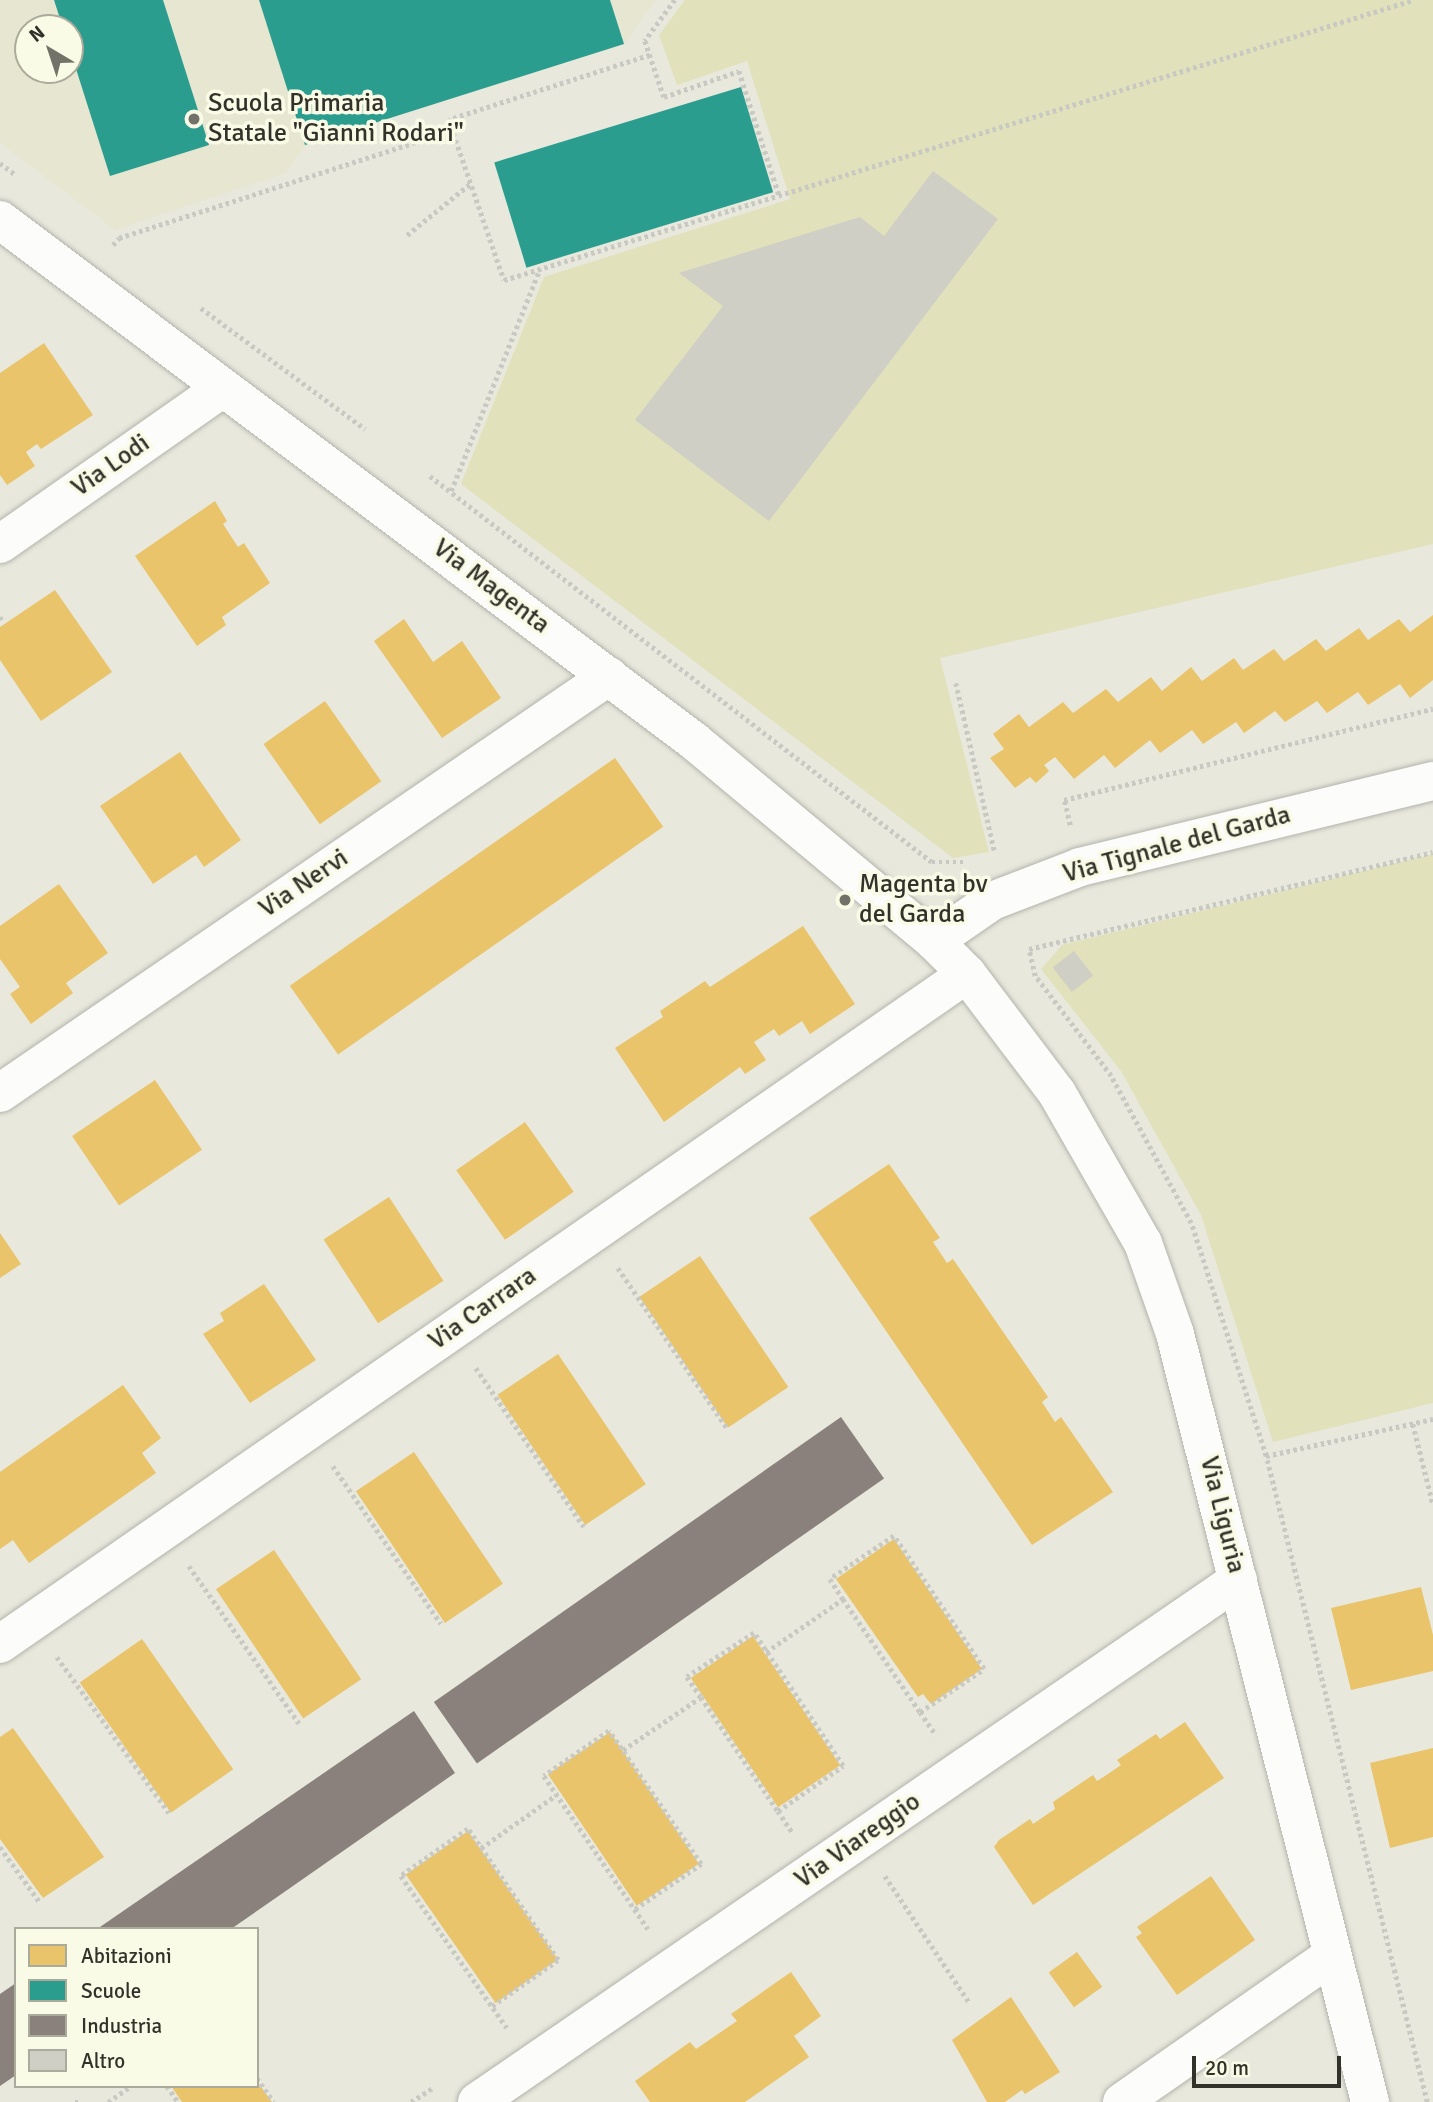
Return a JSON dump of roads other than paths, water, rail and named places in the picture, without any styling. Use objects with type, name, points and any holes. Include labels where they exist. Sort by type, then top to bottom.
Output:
[{"type":"street","name":"Via Magenta","points":[[0,220],[609,676],[934,941],[967,974]]},
{"type":"street","name":"Via Lodi","points":[[0,544],[223,388]]},
{"type":"street","name":"Via Nervi","points":[[0,1093],[609,676]]},
{"type":"street","name":"Via Tignale del Garda","points":[[934,941],[992,901],[1080,867],[1433,781]]},
{"type":"street","name":"Via Liguria","points":[[967,974],[1057,1093],[1143,1243],[1175,1334],[1370,2102]]},
{"type":"street","name":"Via Carrara","points":[[0,1644],[967,974]]},
{"type":"street","name":"Via Viareggio","points":[[477,2102],[1238,1580]]},
{"type":"street","points":[[1122,2102],[1331,1956]]},
{"type":"place","name":"Scuola Primaria Statale \"Gianni Rodari\"","points":[[194,119]]},
{"type":"place","name":"Magenta bv del Garda","points":[[845,900]]}]
